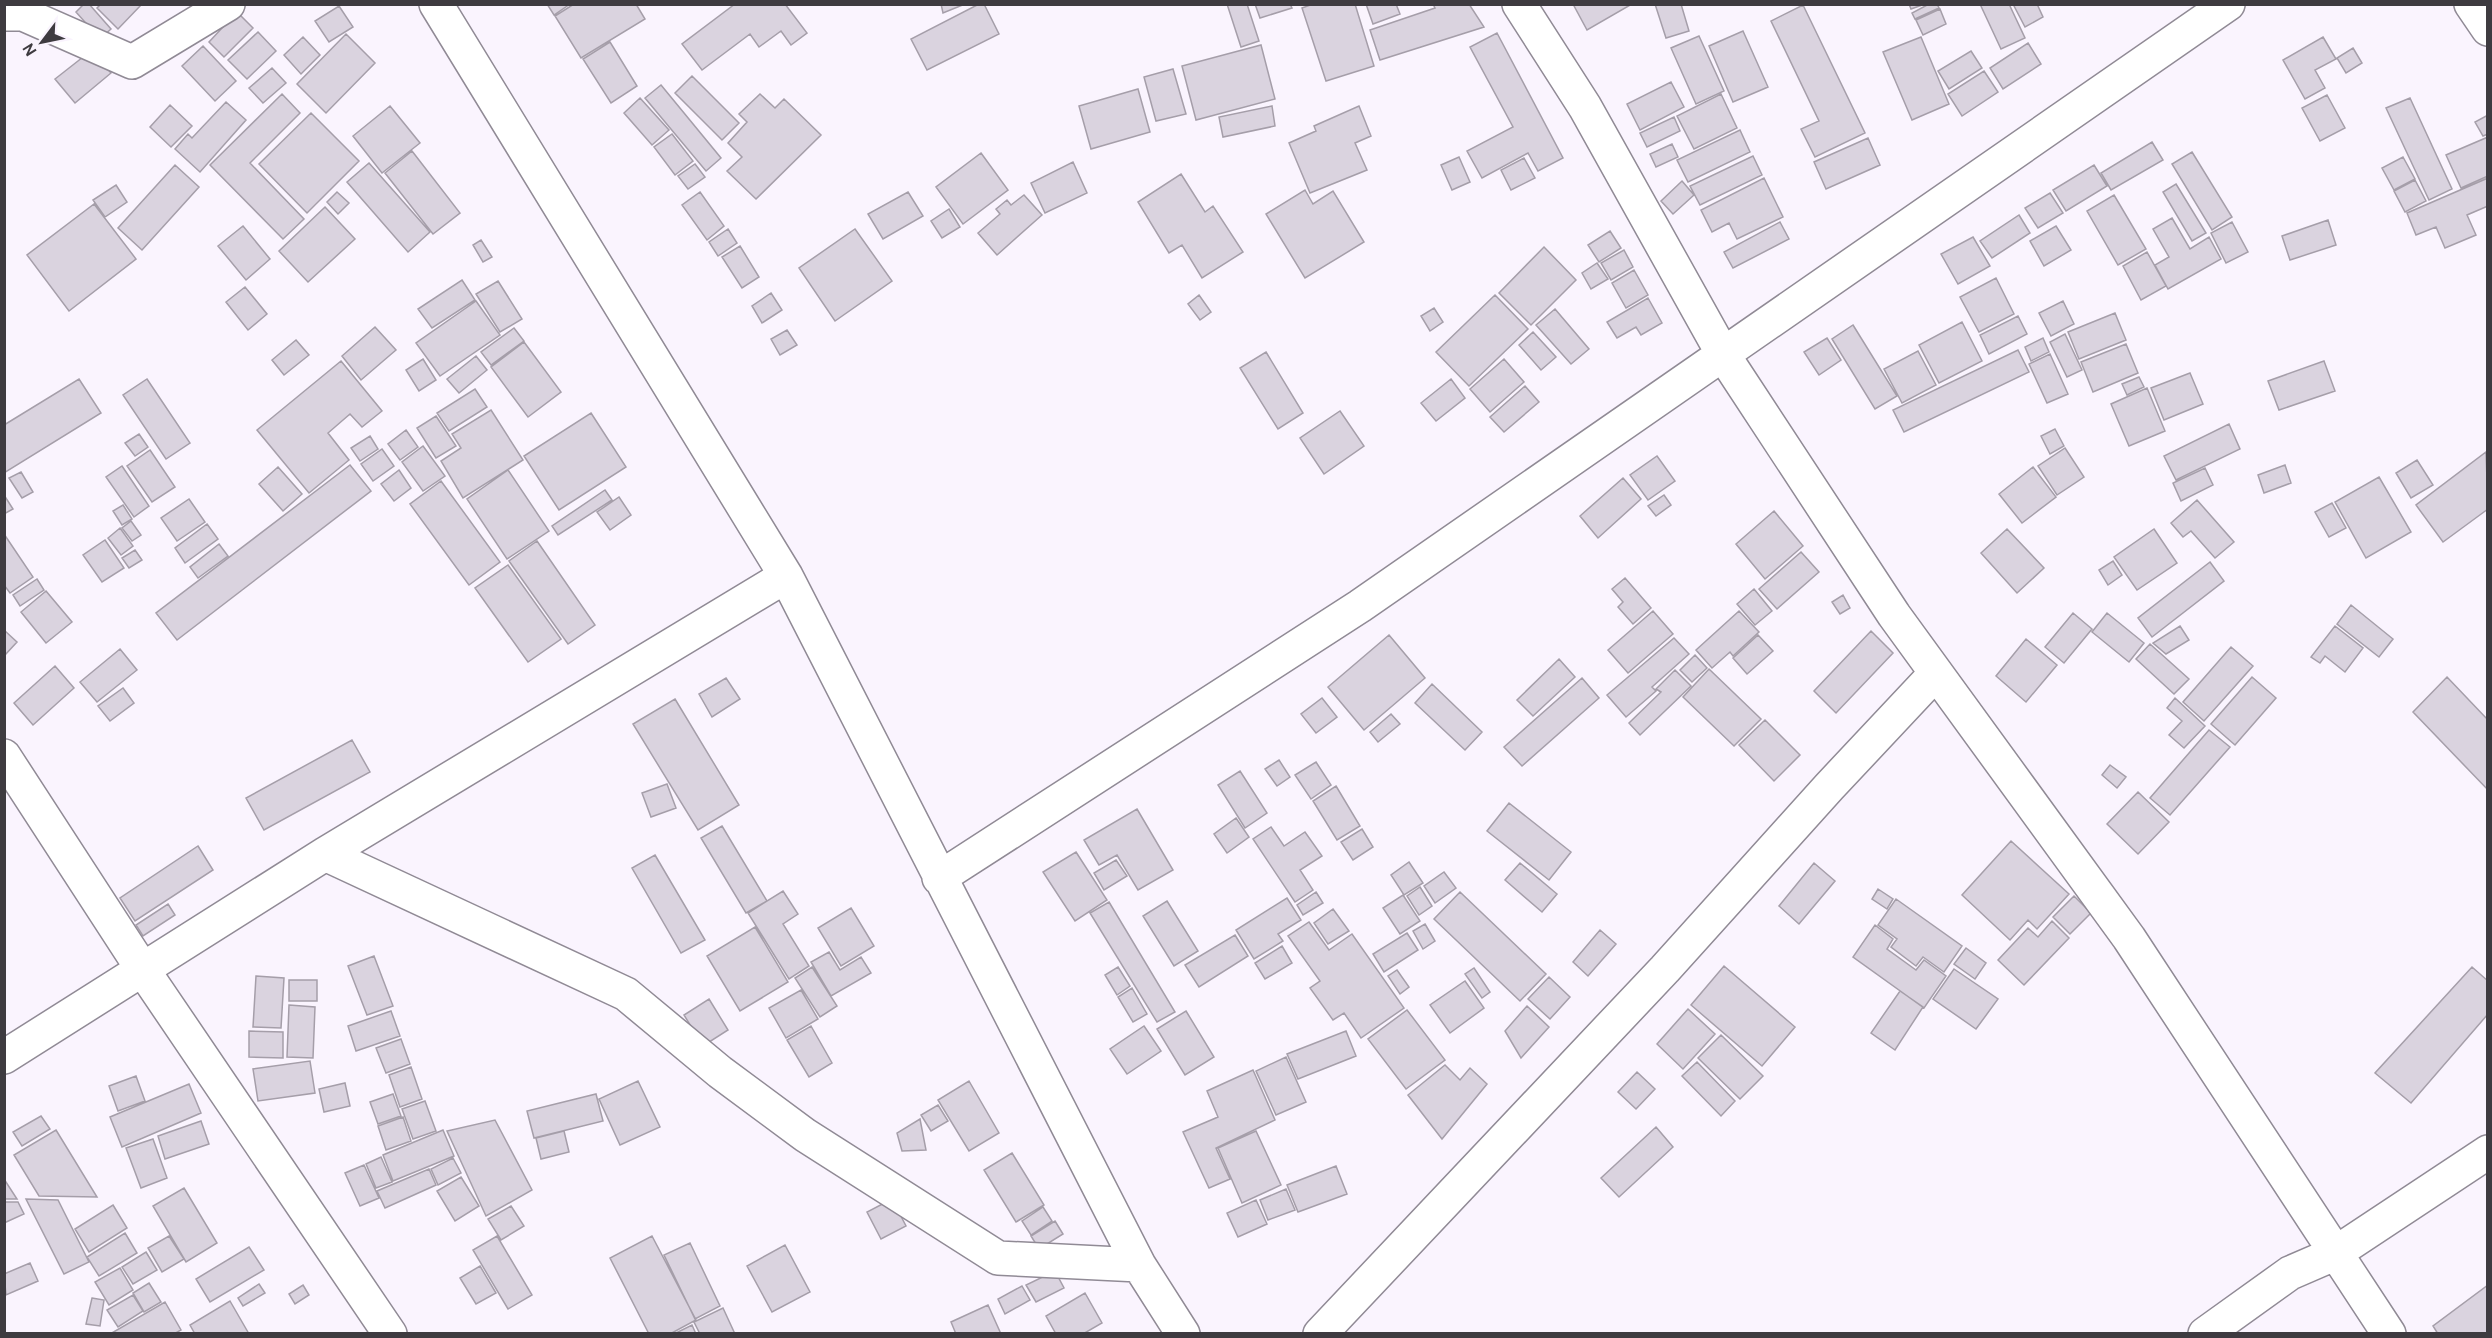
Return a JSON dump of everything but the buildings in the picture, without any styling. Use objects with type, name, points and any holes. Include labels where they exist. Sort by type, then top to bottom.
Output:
[{"type":"street","points":[[4,14],[24,14],[132,62],[228,4]]},
{"type":"street","points":[[436,4],[786,576],[1138,1265],[1183,1334]]},
{"type":"street","points":[[1519,4],[1585,107],[1724,356],[1894,615],[2129,938],[2334,1254],[2389,1334]]},
{"type":"street","points":[[939,878],[1360,606],[1724,356],[2228,4]]},
{"type":"street","points":[[2471,4],[2487,29]]},
{"type":"street","points":[[4,1057],[325,854],[786,576]]},
{"type":"street","points":[[1320,1334],[1665,969],[1829,787],[1936,673]]},
{"type":"street","points":[[4,756],[142,970],[390,1334]]},
{"type":"street","points":[[325,854],[626,994],[720,1072],[805,1135],[998,1258],[1138,1265]]},
{"type":"street","points":[[2205,1334],[2290,1273],[2334,1254],[2487,1152]]}]
